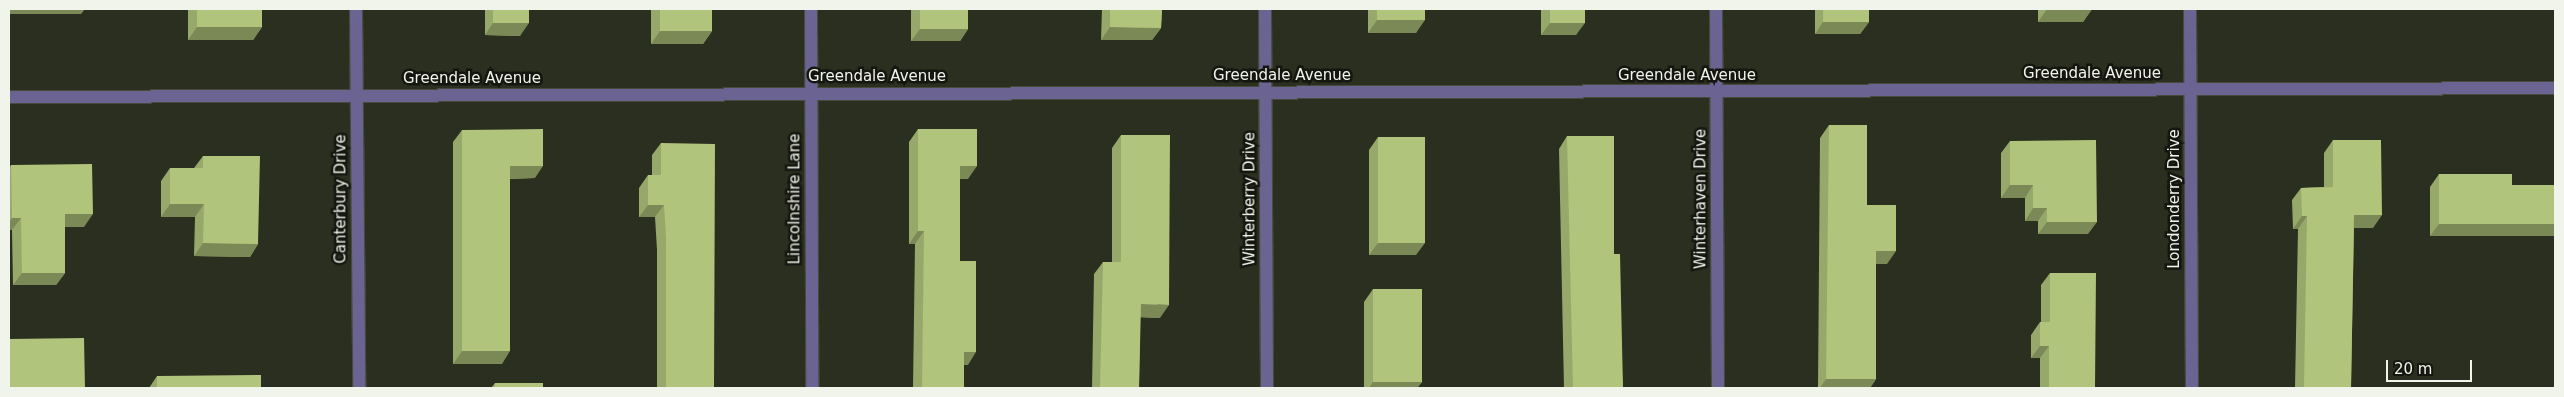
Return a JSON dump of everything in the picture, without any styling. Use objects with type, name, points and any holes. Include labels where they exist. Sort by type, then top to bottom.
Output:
[{"type":"street","name":"Canterbury Drive","points":[[356,9],[358,388]]},
{"type":"street","name":"Lincolnshire Lane","points":[[811,9],[812,388]]},
{"type":"street","name":"Winterberry Drive","points":[[1265,9],[1267,388]]},
{"type":"street","name":"Winterhaven Drive","points":[[1716,9],[1718,388]]},
{"type":"street","name":"Londonderry Drive","points":[[2190,9],[2192,388]]},
{"type":"street","name":"Greendale Avenue","points":[[9,97],[2555,88]]},
{"type":"building","points":[[197,9],[262,9],[262,27],[197,27]]},
{"type":"building","points":[[493,9],[529,9],[529,23],[493,23]]},
{"type":"building","points":[[660,9],[712,9],[712,31],[660,31]]},
{"type":"building","points":[[920,9],[968,9],[968,29],[920,29]]},
{"type":"building","points":[[1110,9],[1162,9],[1161,28],[1110,27]]},
{"type":"building","points":[[1377,9],[1425,9],[1425,20],[1377,20]]},
{"type":"building","points":[[1550,9],[1585,9],[1585,23],[1550,23]]},
{"type":"building","points":[[1823,9],[1869,9],[1869,22],[1823,22]]},
{"type":"building","points":[[1829,125],[1867,125],[1867,205],[1896,205],[1896,251],[1876,251],[1876,379],[1826,379]]},
{"type":"building","points":[[543,129],[543,166],[510,166],[510,351],[462,351],[462,130]]},
{"type":"building","points":[[918,129],[977,129],[977,166],[960,166],[960,261],[976,261],[976,352],[964,352],[964,388],[922,388],[924,231],[918,231]]},
{"type":"building","points":[[1121,135],[1170,135],[1169,305],[1141,304],[1139,388],[1100,388],[1103,262],[1121,262]]},
{"type":"building","points":[[1567,136],[1614,136],[1614,254],[1620,254],[1623,388],[1573,388]]},
{"type":"building","points":[[1378,137],[1425,137],[1425,243],[1378,243]]},
{"type":"building","points":[[2096,140],[2097,222],[2047,222],[2047,208],[2033,208],[2033,185],[2010,185],[2010,141]]},
{"type":"building","points":[[2333,140],[2381,140],[2382,215],[2354,215],[2351,388],[2304,388],[2307,216],[2302,216],[2301,188],[2333,187]]},
{"type":"building","points":[[661,143],[715,144],[714,388],[666,388],[666,237],[664,205],[648,205],[648,175],[661,175]]},
{"type":"building","points":[[203,156],[260,156],[258,244],[203,243],[204,204],[170,204],[170,168],[203,168]]},
{"type":"building","points":[[92,164],[93,214],[65,214],[65,273],[22,273],[21,218],[12,218],[11,165]]},
{"type":"building","points":[[2439,174],[2512,174],[2512,185],[2555,185],[2555,224],[2439,224]]},
{"type":"building","points":[[2050,273],[2096,273],[2095,388],[2049,388],[2049,346],[2040,346],[2040,322],[2050,322]]},
{"type":"building","points":[[1373,289],[1422,289],[1422,382],[1373,382]]},
{"type":"building","points":[[84,338],[85,388],[9,388],[9,339]]},
{"type":"building","points":[[261,375],[261,388],[157,388],[157,376]]},
{"type":"building","points":[[495,383],[543,383],[543,388],[495,388]]}]
